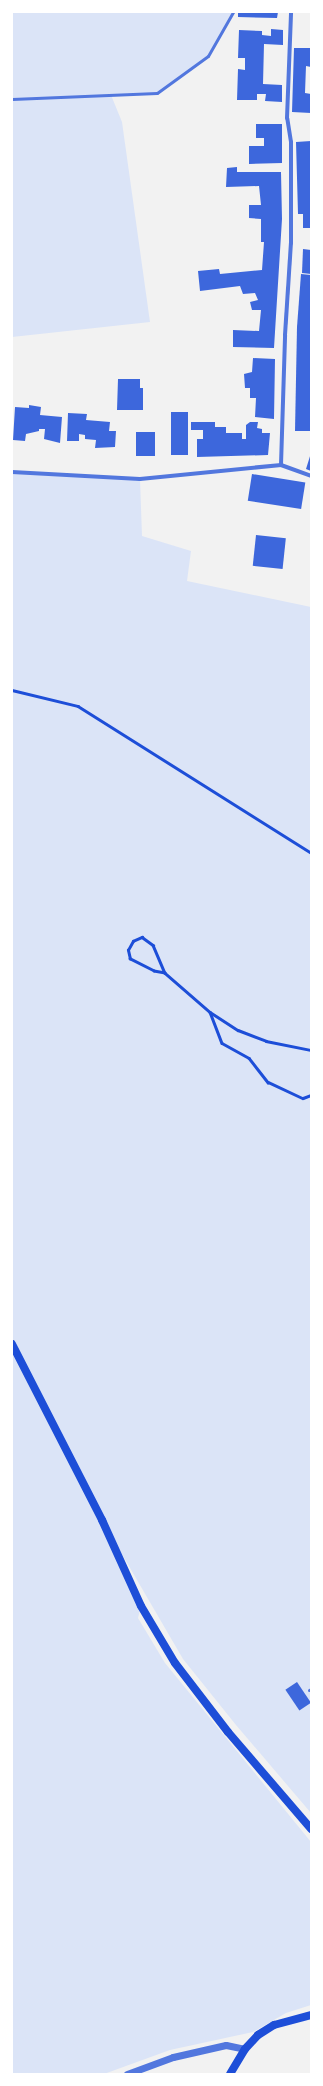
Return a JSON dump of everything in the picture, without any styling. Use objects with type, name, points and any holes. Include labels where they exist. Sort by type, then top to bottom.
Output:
[{"type":"main road","points":[[12,1344],[102,1520],[141,1606],[175,1663],[228,1732],[311,1829]]},
{"type":"main road","points":[[230,2074],[245,2049],[258,2035],[274,2025],[311,2015]]},
{"type":"street","points":[[281,466],[285,335],[291,244],[291,142],[287,118],[291,12]]},
{"type":"street","points":[[12,472],[140,479],[281,466],[311,476]]},
{"type":"street","points":[[127,2074],[173,2057],[226,2045],[245,2049]]},
{"type":"lane","points":[[12,99],[157,93],[208,56],[233,12]]},
{"type":"path","points":[[12,690],[78,706],[311,853]]},
{"type":"path","points":[[165,973],[154,972],[130,960],[128,950],[133,941],[142,938],[153,945],[165,973],[210,1012],[238,1030],[266,1041],[311,1050]]},
{"type":"path","points":[[210,1012],[222,1043],[249,1058],[268,1082],[303,1098],[311,1095]]},
{"type":"shaded area","points":[[12,12],[233,12],[208,56],[157,93],[111,95],[122,122],[150,322],[12,337]]},
{"type":"shaded area","points":[[12,472],[140,479],[142,536],[191,551],[187,581],[311,607],[311,1813],[236,1725],[183,1659],[105,1525],[141,1606],[138,1618],[165,1663],[311,1842],[311,2005],[286,2013],[253,2032],[170,2050],[104,2074],[12,2074]]},
{"type":"building","points":[[238,12],[278,12],[277,18],[238,17]]},
{"type":"building","points":[[271,29],[283,30],[283,45],[264,44],[263,84],[282,85],[282,102],[265,101],[266,94],[257,94],[257,100],[237,100],[238,69],[245,70],[245,58],[238,58],[239,30],[262,31],[262,35],[271,36]]},
{"type":"building","points":[[294,48],[311,48],[311,67],[306,66],[305,93],[311,94],[311,113],[292,112]]},
{"type":"building","points":[[256,124],[282,124],[282,163],[249,164],[249,146],[264,146],[264,138],[256,138]]},
{"type":"building","points":[[311,141],[311,228],[303,228],[303,214],[298,214],[296,142]]},
{"type":"building","points":[[237,167],[237,172],[281,172],[282,219],[274,348],[233,347],[233,330],[259,331],[261,310],[252,310],[250,302],[258,300],[255,293],[243,294],[240,286],[200,291],[198,271],[219,269],[220,274],[262,270],[264,242],[261,242],[261,219],[249,218],[249,205],[261,205],[259,186],[226,187],[227,168]]},
{"type":"building","points":[[303,249],[311,250],[311,274],[302,273]]},
{"type":"building","points":[[301,274],[311,275],[311,431],[295,431],[297,327]]},
{"type":"building","points":[[253,358],[275,359],[274,419],[255,417],[256,398],[250,398],[250,388],[245,388],[244,374],[252,372]]},
{"type":"building","points":[[118,379],[140,379],[140,388],[143,388],[143,410],[117,410]]},
{"type":"building","points":[[29,405],[41,407],[40,415],[62,417],[60,443],[44,439],[45,429],[39,429],[39,431],[26,434],[25,441],[13,440],[15,407],[29,408]]},
{"type":"building","points":[[171,412],[188,412],[188,455],[171,455]]},
{"type":"building","points":[[68,413],[87,414],[86,420],[110,422],[109,431],[116,431],[115,447],[95,448],[96,440],[85,439],[85,435],[79,434],[79,441],[67,441]]},
{"type":"building","points":[[191,422],[215,422],[215,427],[226,427],[226,433],[242,433],[242,439],[246,439],[246,425],[250,422],[258,422],[257,428],[262,429],[262,433],[270,433],[268,455],[197,457],[197,439],[203,439],[203,430],[191,430]]},
{"type":"building","points":[[136,432],[155,432],[155,456],[136,456]]},
{"type":"building","points":[[311,453],[311,471],[306,469]]},
{"type":"building","points":[[252,474],[305,482],[301,509],[248,501]]},
{"type":"building","points":[[256,535],[286,538],[283,569],[253,566]]},
{"type":"building","points":[[297,1682],[311,1703],[299,1711],[285,1690]]}]
